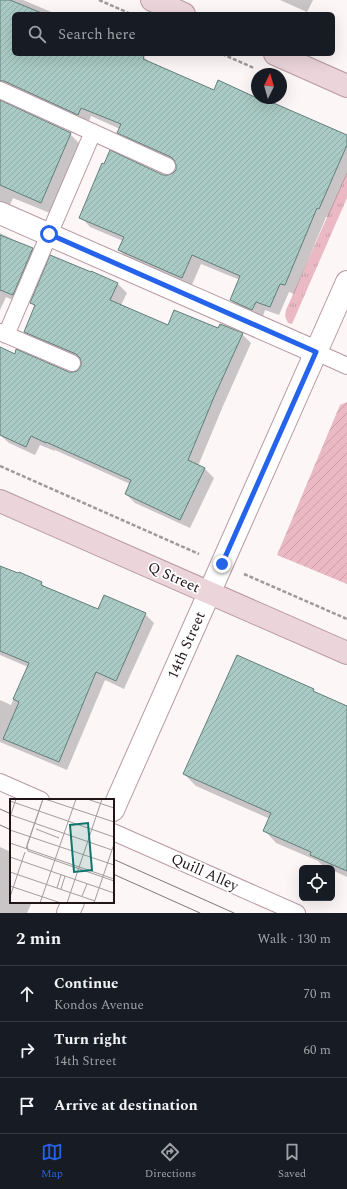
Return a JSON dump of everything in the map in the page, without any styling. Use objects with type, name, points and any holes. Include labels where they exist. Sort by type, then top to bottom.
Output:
[{"type":"main road","points":[[152,0],[179,12]]},
{"type":"main road","points":[[279,56],[347,86]]},
{"type":"main road","name":"Q Street","points":[[0,501],[347,653]]},
{"type":"street","points":[[0,213],[316,352]]},
{"type":"street","name":"14th Street","points":[[114,808],[347,282]]},
{"type":"lane","points":[[0,90],[167,166]]},
{"type":"lane","points":[[72,363],[3,333],[49,234],[93,132]]},
{"type":"lane","points":[[316,352],[347,366]]},
{"type":"lane","points":[[0,782],[39,799]]},
{"type":"lane","name":"Quill Alley","points":[[114,832],[297,913]]},
{"type":"path","points":[[100,0],[127,12]]},
{"type":"path","points":[[226,56],[253,68]]},
{"type":"path","points":[[0,466],[347,619]]},
{"type":"green space","points":[[347,172],[347,198],[292,324],[288,323],[285,316],[286,310]]},
{"type":"green space","points":[[347,402],[347,584],[277,555],[340,405]]},
{"type":"building","points":[[0,0],[10,0],[39,12],[12,12],[12,56],[144,56],[143,59],[214,90],[218,80],[251,95],[251,104],[276,104],[347,135],[347,145],[319,209],[317,208],[285,285],[280,284],[270,307],[256,302],[252,310],[230,300],[240,276],[192,255],[182,278],[118,250],[124,237],[79,218],[102,163],[104,164],[110,150],[163,175],[168,175],[176,170],[174,160],[171,157],[117,133],[121,124],[81,108],[78,115],[4,81],[0,81]]},
{"type":"building","points":[[0,100],[71,133],[41,203],[0,185]]},
{"type":"building","points":[[0,235],[33,248],[13,295],[0,290]]},
{"type":"building","points":[[50,255],[118,283],[110,300],[168,325],[174,310],[218,328],[220,324],[243,333],[188,460],[205,468],[180,520],[125,494],[131,480],[31,436],[26,447],[0,435],[0,347],[15,354],[16,349],[69,372],[77,371],[81,366],[80,358],[76,354],[24,332],[35,305],[30,303]]},
{"type":"building","points":[[0,566],[42,582],[41,585],[98,609],[104,595],[146,613],[116,681],[96,672],[59,762],[3,739],[19,702],[13,699],[29,663],[0,651]]},
{"type":"building","points":[[237,655],[314,689],[313,691],[347,706],[347,871],[310,855],[311,852],[263,831],[271,813],[183,774]]},
{"type":"tram line","points":[[0,809],[10,814]]},
{"type":"tram line","points":[[0,825],[10,830]]},
{"type":"tram line","points":[[114,859],[234,913]]},
{"type":"tram line","points":[[114,874],[200,913]]},
{"type":"route","points":[[49,234],[316,352],[222,564]]}]
